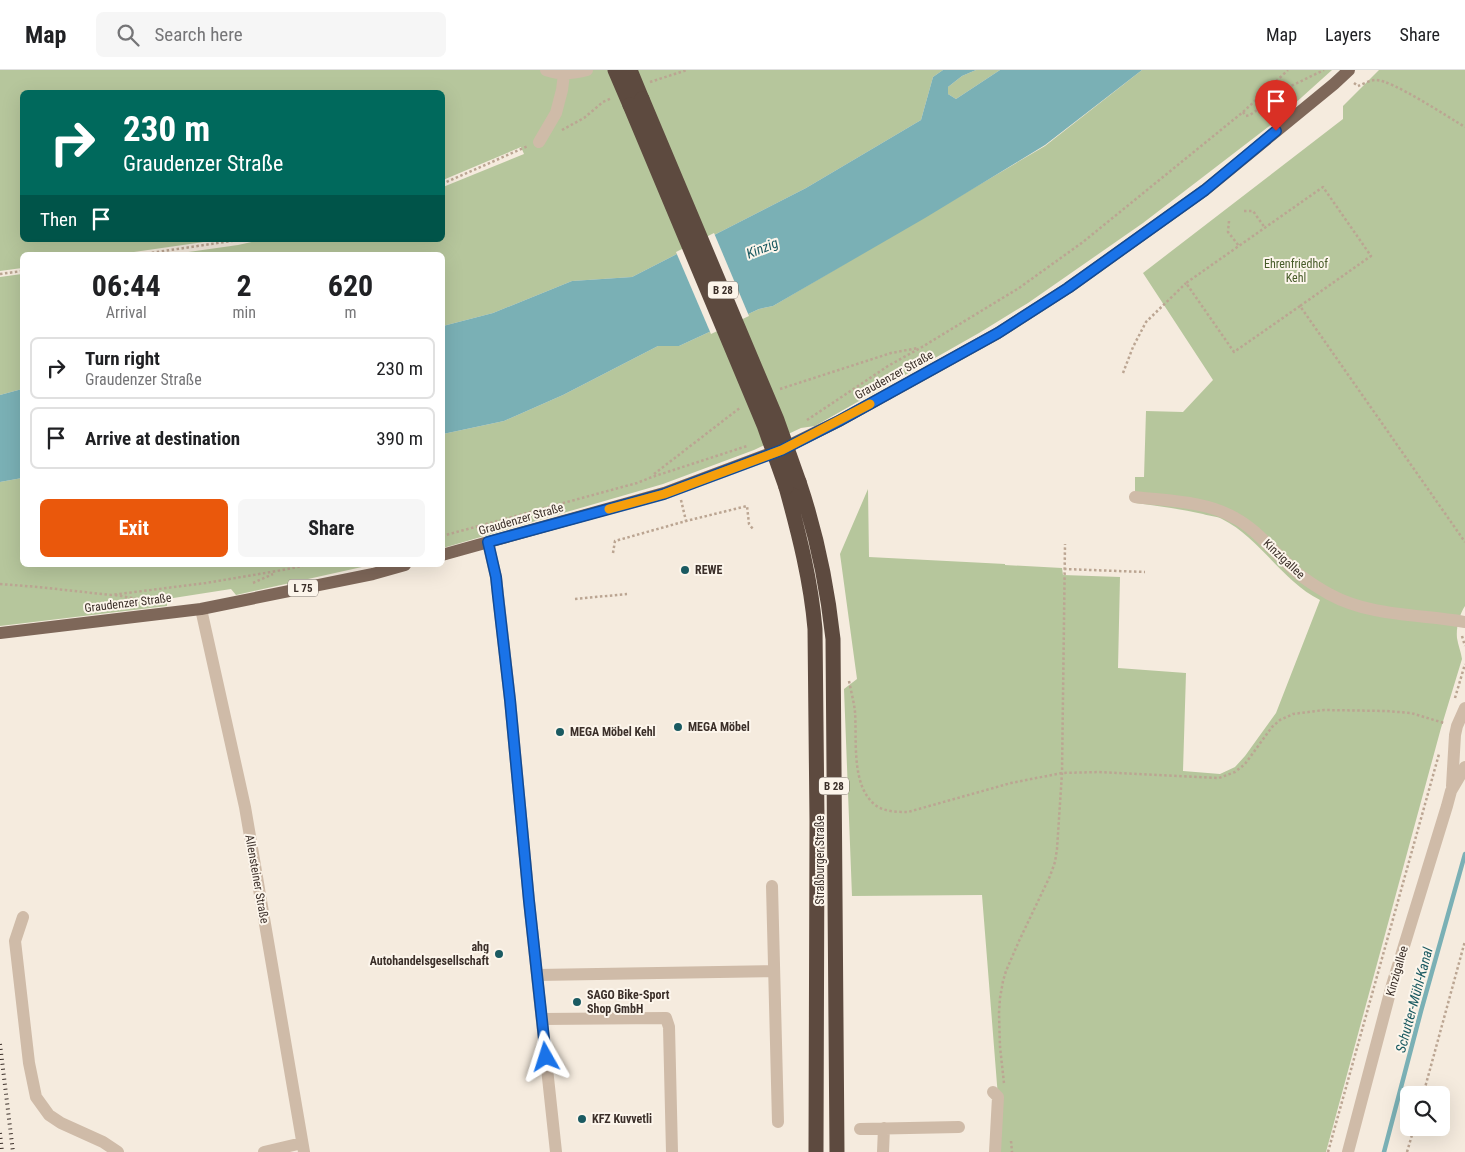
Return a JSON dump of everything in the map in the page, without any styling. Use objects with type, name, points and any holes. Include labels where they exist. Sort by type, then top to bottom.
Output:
[{"type":"highway","name":"B 28","points":[[615,70],[636,102]]},
{"type":"highway","name":"B 28","points":[[630,70],[636,102],[764,425],[793,485]]},
{"type":"highway","name":"Straßburger Straße","points":[[793,485],[815,629],[818,868],[815,1031],[816,1152]]},
{"type":"highway","name":"Straßburger Straße","points":[[793,485],[811,517],[822,562],[830,609],[832,639],[834,670],[837,1152]]},
{"type":"main road","name":"Graudenzer Straße","points":[[445,554],[664,494],[782,450],[839,421],[998,333],[1068,288],[1205,190],[1346,72]]},
{"type":"main road","name":"Graudenzer Straße","points":[[0,633],[201,609],[373,574],[398,567]]},
{"type":"street","points":[[546,70],[564,74],[587,70]]},
{"type":"street","points":[[539,142],[556,113],[564,74]]},
{"type":"street","name":"Kinzigallee","points":[[1135,497],[1190,504],[1226,513],[1252,530],[1290,567],[1308,581],[1348,603],[1366,609],[1465,622]]},
{"type":"street","points":[[488,542],[496,577],[556,1152]]},
{"type":"street","name":"Allensteiner Straße","points":[[201,609],[245,807],[303,1148]]},
{"type":"street","name":"Kinzigallee","points":[[1348,1152],[1392,985],[1451,791],[1455,735],[1465,708]]},
{"type":"street","name":"Kinzigallee","points":[[1451,791],[1465,767]]},
{"type":"street","points":[[772,886],[778,1122]]},
{"type":"street","points":[[23,917],[15,941],[29,1063],[36,1098],[49,1115],[118,1152]]},
{"type":"street","points":[[537,974],[774,971]]},
{"type":"street","points":[[542,1019],[666,1018],[669,1027],[672,1152]]},
{"type":"street","points":[[995,1152],[999,1088]]},
{"type":"street","points":[[860,1129],[959,1127]]},
{"type":"street","points":[[883,1152],[884,1128]]},
{"type":"street","points":[[264,1152],[303,1148]]},
{"type":"path","points":[[647,83],[687,70]]},
{"type":"path","points":[[801,424],[888,366],[1019,288],[1083,242],[1243,112],[1288,70]]},
{"type":"path","points":[[1243,112],[1246,116],[1250,115],[1290,86],[1324,70]]},
{"type":"path","points":[[1346,72],[1358,86],[1375,80],[1400,90],[1465,127]]},
{"type":"path","points":[[445,183],[539,142],[584,118],[603,102],[613,97]]},
{"type":"path","points":[[1123,373],[1133,347],[1146,322],[1186,283],[1323,187],[1371,256],[1234,352],[1186,283]]},
{"type":"path","points":[[1244,210],[1253,211],[1265,228]]},
{"type":"path","points":[[1229,221],[1228,232],[1238,246]]},
{"type":"path","points":[[157,252],[225,242]]},
{"type":"path","points":[[0,274],[20,271]]},
{"type":"path","points":[[1300,306],[1465,542]]},
{"type":"path","points":[[445,535],[637,483],[652,476],[750,445]]},
{"type":"path","points":[[678,488],[686,520]]},
{"type":"path","points":[[613,553],[615,541],[686,520],[747,506],[749,524],[754,529]]},
{"type":"path","points":[[999,1088],[1000,998],[1006,971],[1055,862],[1062,773],[1065,544]]},
{"type":"path","points":[[0,584],[111,595],[206,583],[298,567]]},
{"type":"path","points":[[1064,569],[1145,572]]},
{"type":"path","points":[[575,599],[627,594]]},
{"type":"path","points":[[1455,698],[1465,664]]},
{"type":"path","points":[[849,681],[855,710],[857,767],[861,786],[867,797],[876,806],[884,810],[908,812],[1011,783],[1062,773],[1099,772],[1219,778],[1235,772],[1246,764],[1272,727],[1280,720],[1293,714],[1324,710],[1386,710],[1411,713],[1447,724]]},
{"type":"path","points":[[1328,1152],[1439,753]]},
{"type":"path","points":[[1425,1086],[1465,941]]},
{"type":"path","points":[[1010,1133],[1012,1152]]},
{"type":"path","points":[[1407,1152],[1412,1136]]},
{"type":"green space","points":[[0,70],[943,70],[933,77],[921,120],[806,188],[632,277],[572,281],[493,313],[445,325],[445,252],[188,252],[251,242],[445,242],[445,186],[524,154],[521,147],[445,179],[445,90],[20,90],[20,242],[204,242],[134,252],[20,252],[20,268],[0,271]]},
{"type":"green space","points":[[976,70],[1000,70],[956,99],[948,94],[948,87],[962,76]]},
{"type":"green space","points":[[1142,70],[1332,70],[1272,124],[1143,223],[1028,303],[815,426],[801,428],[754,450],[663,484],[445,547],[445,434],[504,421],[563,395],[658,346],[679,346],[759,309],[773,306],[1045,146]]},
{"type":"green space","name":"Ehrenfriedhof Kehl","points":[[1379,70],[1465,70],[1465,606],[1457,630],[1462,659],[1441,728],[1326,1152],[997,1152],[998,1097],[982,895],[852,896],[844,689],[857,679],[840,554],[868,489],[869,557],[1062,568],[1063,575],[1120,577],[1118,668],[1186,673],[1183,771],[1220,774],[1235,767],[1276,713],[1320,600],[1294,582],[1236,527],[1222,519],[1135,503],[1135,477],[1144,477],[1146,411],[1183,412],[1213,380],[1143,273],[1343,119],[1343,106]]},
{"type":"green space","points":[[20,274],[20,390],[0,395],[0,277]]},
{"type":"green space","points":[[20,478],[20,567],[362,567],[236,595],[231,589],[167,599],[167,606],[0,626],[0,482]]},
{"type":"water","name":"Kinzig","points":[[943,70],[976,70],[962,76],[948,87],[948,94],[956,99],[1000,70],[1142,70],[1045,145],[925,218],[773,306],[759,309],[679,346],[658,346],[563,395],[504,421],[445,434],[445,325],[493,313],[572,281],[632,277],[806,188],[921,120],[933,77]]},
{"type":"water","points":[[20,390],[20,478],[0,482],[0,395]]},
{"type":"pier","points":[[714,233],[749,316],[711,334],[676,252]]},
{"type":"waterway","name":"Schutter-Mühl-Kanal","points":[[1384,1152],[1465,854]]},
{"type":"railway","points":[[0,1044],[13,1152]]},
{"type":"railway","points":[[0,1133],[2,1152]]},
{"type":"slow traffic","points":[[609,509],[664,494],[782,450],[870,404]]},
{"type":"place","name":"REWE","points":[[685,570]]},
{"type":"place","name":"MEGA Möbel","points":[[678,727]]},
{"type":"place","name":"MEGA Möbel Kehl","points":[[560,732]]},
{"type":"place","name":"ahg Autohandelsgesellschaft","points":[[499,954]]},
{"type":"place","name":"SAGO Bike-Sport Shop GmbH","points":[[577,1002]]},
{"type":"place","name":"KFZ Kuvvetli","points":[[582,1119]]},
{"type":"route","points":[[546,1057],[510,700],[496,577],[488,542],[664,494],[782,450],[839,421],[998,333],[1068,288],[1205,190],[1276,131]]}]
